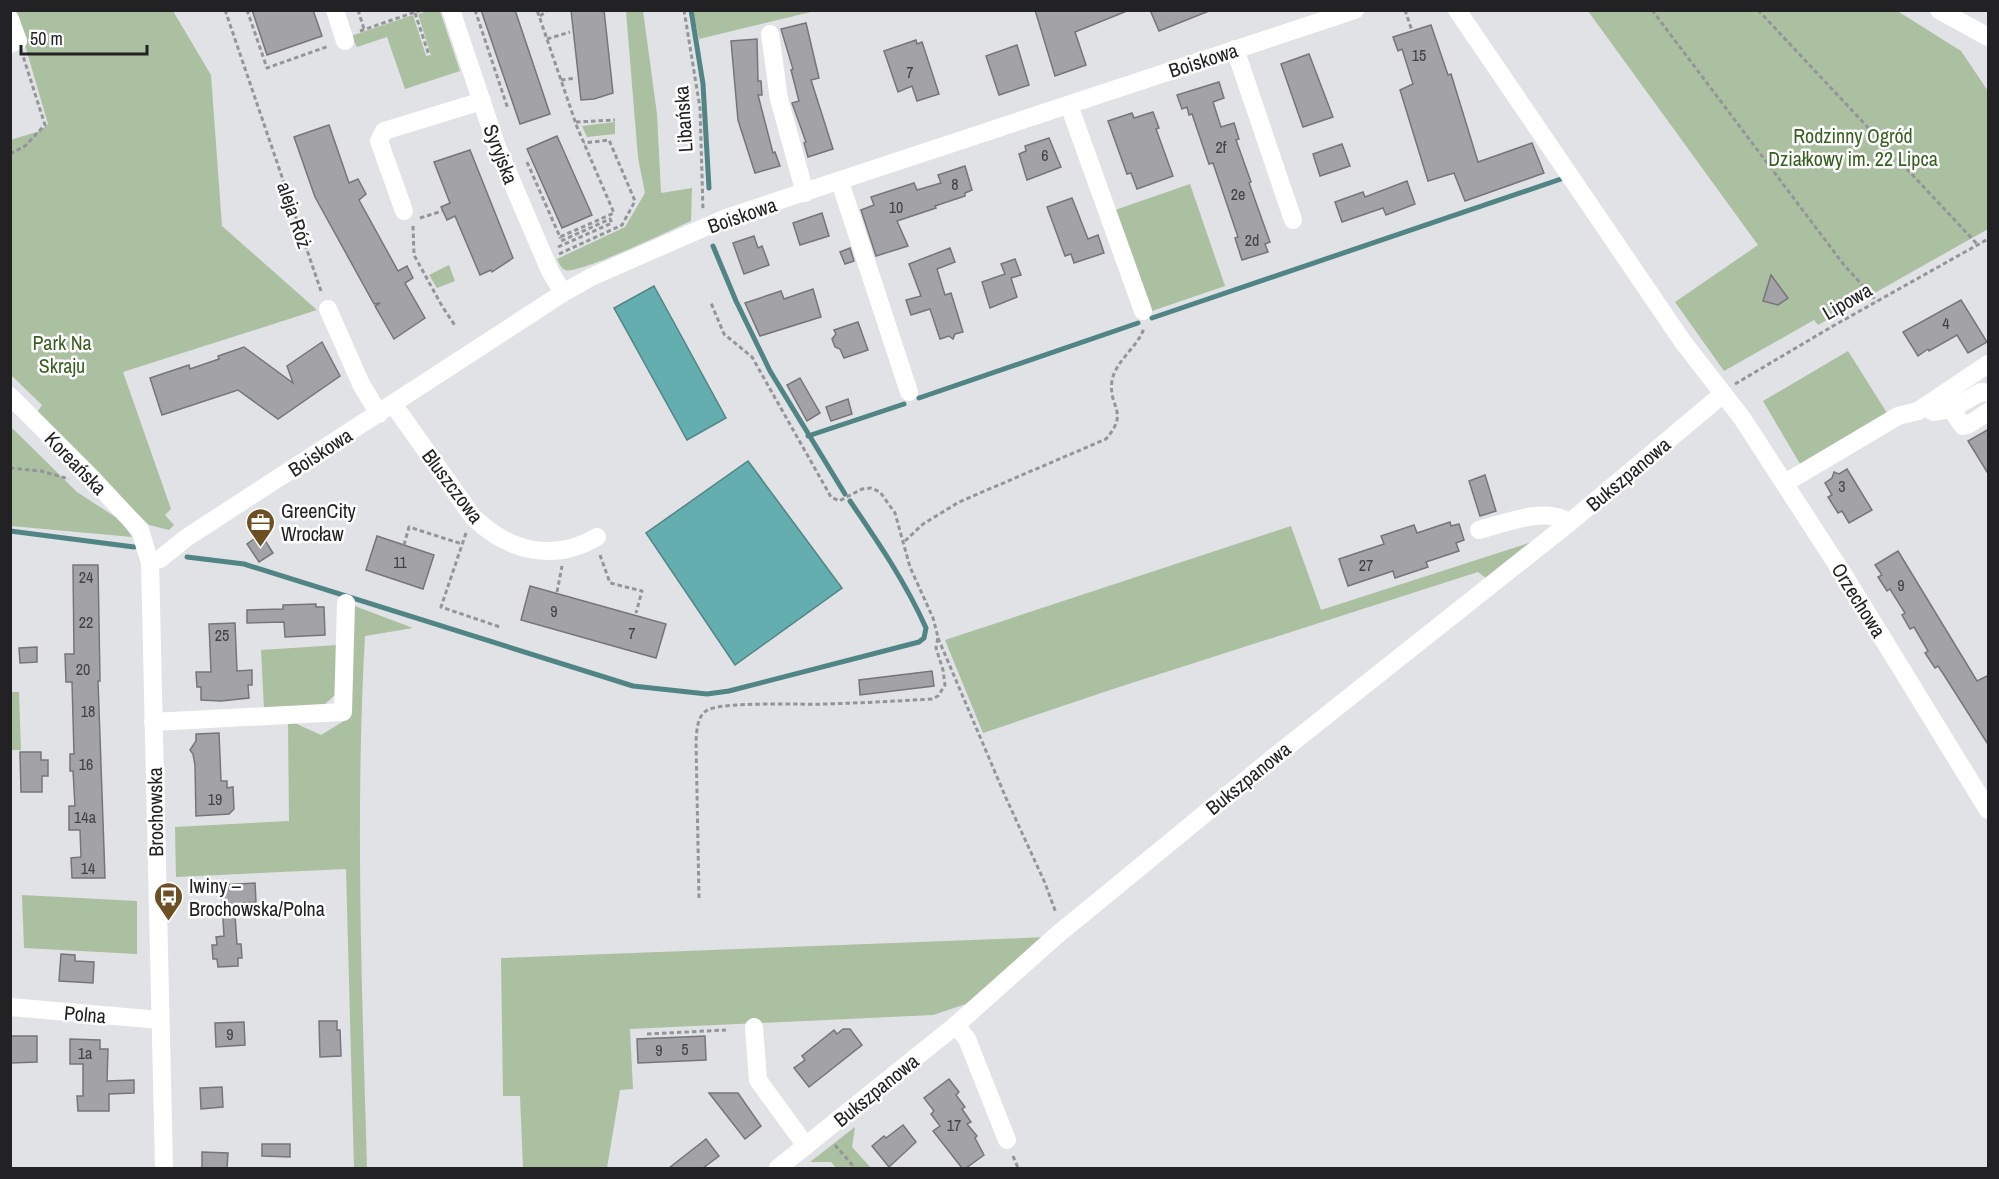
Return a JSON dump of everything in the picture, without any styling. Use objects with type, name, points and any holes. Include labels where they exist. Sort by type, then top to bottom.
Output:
[{"type":"street","points":[[335,10],[344,38]]},
{"type":"street","name":"Syryjska","points":[[451,10],[497,147],[545,260],[563,293]]},
{"type":"street","name":"Boiskowa","points":[[150,563],[160,559],[186,538],[591,277],[707,226],[1355,10]]},
{"type":"street","name":"Orzechowa","points":[[1457,10],[1683,342],[1742,418],[1989,810]]},
{"type":"street","points":[[1939,10],[1989,37]]},
{"type":"street","points":[[10,19],[14,42]]},
{"type":"street","points":[[770,34],[779,99],[805,193]]},
{"type":"street","points":[[1236,49],[1293,220]]},
{"type":"street","points":[[404,211],[379,141],[384,131],[482,101]]},
{"type":"street","points":[[1069,105],[1143,311]]},
{"type":"street","points":[[840,182],[909,392]]},
{"type":"street","points":[[328,309],[361,384],[386,409]]},
{"type":"street","points":[[1785,483],[1898,416],[1918,411],[1989,364]]},
{"type":"street","points":[[1933,412],[1951,409],[1981,392],[1989,393]]},
{"type":"street","name":"Bukszpanowa","points":[[778,1168],[956,1025],[1057,935],[1274,757],[1569,523],[1723,394]]},
{"type":"street","name":"Koreańska","points":[[10,396],[140,530]]},
{"type":"street","name":"Bluszczowa","points":[[386,409],[473,517],[490,533],[513,545],[545,551],[597,542]]},
{"type":"street","points":[[1951,409],[1963,426],[1989,412]]},
{"type":"street","points":[[1479,530],[1539,514],[1563,518],[1569,523]]},
{"type":"street","name":"Brochowska","points":[[140,530],[150,563],[164,1168]]},
{"type":"street","points":[[153,722],[343,712],[346,603]]},
{"type":"street","name":"Polna","points":[[10,1006],[160,1020]]},
{"type":"street","points":[[956,1025],[967,1039],[1007,1140]]},
{"type":"street","points":[[754,1027],[758,1080],[806,1146]]},
{"type":"path","name":"aleja Róż","points":[[225,10],[328,309]]},
{"type":"path","points":[[248,10],[267,68],[330,48],[327,41],[344,38],[421,10]]},
{"type":"path","points":[[358,10],[364,29]]},
{"type":"path","points":[[475,10],[508,109]]},
{"type":"path","points":[[537,10],[576,122],[614,213],[560,237]]},
{"type":"path","points":[[539,17],[548,10]]},
{"type":"path","name":"Libańska","points":[[684,10],[700,108],[703,213],[707,226]]},
{"type":"path","points":[[1405,10],[1412,31]]},
{"type":"path","points":[[1652,10],[1844,265],[1877,301]]},
{"type":"path","points":[[1758,10],[1978,245]]},
{"type":"path","points":[[415,13],[429,55]]},
{"type":"path","points":[[547,39],[570,32]]},
{"type":"path","points":[[10,154],[25,146],[45,125],[14,42]]},
{"type":"path","points":[[561,80],[576,78]]},
{"type":"path","points":[[576,122],[615,120]]},
{"type":"path","points":[[545,260],[622,225],[635,201],[609,140],[584,143]]},
{"type":"path","points":[[527,162],[561,241],[610,219],[612,223],[565,243]]},
{"type":"path","points":[[442,210],[413,220],[414,255],[456,327]]},
{"type":"path","name":"Lipowa","points":[[1723,394],[1765,366],[1989,239]]},
{"type":"path","points":[[711,303],[723,334],[752,357],[831,497],[839,501],[862,489],[871,488],[880,492],[895,513],[905,541],[910,567],[933,618],[938,637],[1056,911],[1057,935]]},
{"type":"path","points":[[905,541],[923,524],[959,502],[1106,439],[1116,427],[1118,413],[1112,381],[1118,368],[1144,331],[1143,311]]},
{"type":"path","points":[[10,468],[41,471],[69,479]]},
{"type":"path","points":[[404,545],[409,527],[462,544]]},
{"type":"path","points":[[467,528],[441,607],[500,627]]},
{"type":"path","points":[[597,542],[610,583],[642,591],[636,613]]},
{"type":"path","points":[[557,592],[563,570],[558,550]]},
{"type":"path","points":[[699,898],[696,741],[701,716],[714,707],[932,699],[938,696],[945,685],[936,648],[938,637]]},
{"type":"path","points":[[647,1034],[726,1030]]},
{"type":"path","points":[[824,1132],[855,1168]]},
{"type":"green space","points":[[693,10],[815,11],[699,39]]},
{"type":"green space","name":"Rodzinny Ogród Działkowy im. 22 Lipca","points":[[1887,10],[1899,12],[1961,51],[1988,91],[1988,229],[1818,325],[1814,320],[1724,371],[1675,302],[1758,245],[1588,11]]},
{"type":"green space","points":[[15,11],[173,11],[211,75],[222,226],[317,310],[123,372],[171,509],[165,515],[174,525],[169,530],[149,525],[36,414],[42,405],[11,375],[10,140],[40,131],[48,124]]},
{"type":"green space","points":[[440,11],[460,71],[405,89],[387,37],[357,47],[351,36],[413,15],[426,56],[431,55],[418,14]]},
{"type":"green space","points":[[626,11],[643,11],[657,114],[661,193],[692,188],[691,221],[588,266],[565,270],[557,259],[625,227],[645,193],[638,158]]},
{"type":"green space","points":[[615,122],[615,134],[587,137],[582,126]]},
{"type":"green space","points":[[1190,184],[1225,286],[1152,311],[1115,210]]},
{"type":"green space","points":[[449,265],[455,281],[437,288],[429,275]]},
{"type":"green space","points":[[1848,351],[1887,413],[1800,464],[1763,401]]},
{"type":"green space","name":"Park Na Skraju","points":[[10,426],[77,492],[120,520],[132,537],[11,526]]},
{"type":"green space","points":[[1291,526],[1321,610],[1532,542],[1487,579],[1478,572],[983,733],[945,640]]},
{"type":"green space","points":[[352,605],[413,628],[365,636],[360,835],[367,1168],[354,1168],[346,869],[176,877],[175,827],[289,821],[288,720],[321,735],[349,718]]},
{"type":"green space","points":[[338,645],[337,693],[323,706],[264,709],[261,650]]},
{"type":"green space","points":[[10,692],[19,692],[21,750],[11,750]]},
{"type":"green space","points":[[22,895],[137,901],[137,954],[24,948]]},
{"type":"green space","points":[[1048,937],[966,1004],[933,1015],[630,1029],[633,1089],[620,1090],[607,1168],[523,1168],[520,1096],[503,1096],[501,958]]},
{"type":"green space","points":[[855,1127],[852,1147],[871,1168],[836,1168],[831,1162],[810,1162]]},
{"type":"water","points":[[654,286],[726,418],[687,440],[614,308]]},
{"type":"water","points":[[748,461],[842,588],[735,665],[646,533]]},
{"type":"building","points":[[252,10],[313,10],[322,36],[267,55]]},
{"type":"building","points":[[481,10],[515,10],[550,114],[520,124]]},
{"type":"building","points":[[571,10],[604,10],[613,93],[594,99],[581,100]]},
{"type":"building","points":[[1035,10],[1127,11],[1075,32],[1086,65],[1055,76]]},
{"type":"building","points":[[1150,10],[1208,10],[1209,11],[1159,31]]},
{"type":"building","points":[[806,23],[819,78],[811,80],[833,149],[808,157],[804,143],[806,142],[792,103],[799,101],[791,70],[793,69],[781,29]]},
{"type":"building","points":[[1431,25],[1448,75],[1451,74],[1478,162],[1532,143],[1544,173],[1465,201],[1454,173],[1428,181],[1400,90],[1413,84],[1402,49],[1398,51],[1393,37]]},
{"type":"building","points":[[757,39],[758,81],[761,81],[762,95],[758,95],[773,153],[775,152],[780,166],[755,173],[738,120],[731,41]]},
{"type":"building","points":[[916,40],[917,44],[922,42],[939,94],[917,101],[912,86],[898,92],[884,51]]},
{"type":"building","points":[[1017,45],[1029,85],[999,95],[986,56]]},
{"type":"building","points":[[1309,54],[1333,117],[1303,127],[1281,64]]},
{"type":"building","points":[[1219,82],[1224,98],[1213,102],[1221,127],[1234,123],[1239,139],[1236,140],[1251,182],[1249,183],[1270,242],[1265,244],[1268,252],[1242,260],[1235,238],[1238,237],[1213,163],[1209,164],[1192,114],[1189,115],[1187,107],[1182,109],[1177,95]]},
{"type":"building","points":[[1153,112],[1159,128],[1156,129],[1173,176],[1137,189],[1131,173],[1127,174],[1108,121],[1132,113],[1134,118]]},
{"type":"building","points":[[329,125],[349,183],[358,179],[366,194],[359,200],[398,271],[407,266],[413,278],[405,283],[425,318],[394,339],[375,306],[380,303],[374,304],[315,197],[294,137]]},
{"type":"building","points":[[557,136],[592,215],[562,228],[527,149]]},
{"type":"building","points":[[1049,138],[1061,167],[1027,180],[1019,154],[1026,151],[1025,146]]},
{"type":"building","points":[[1342,144],[1350,166],[1320,176],[1313,154]]},
{"type":"building","points":[[470,150],[513,258],[492,272],[491,270],[480,275],[455,216],[447,220],[441,207],[450,203],[434,162]]},
{"type":"building","points":[[965,166],[972,190],[965,193],[965,196],[935,206],[936,208],[897,221],[908,246],[876,256],[861,210],[874,205],[871,197],[914,183],[917,190],[941,183],[938,175]]},
{"type":"building","points":[[1407,181],[1415,204],[1386,215],[1383,208],[1342,222],[1335,202],[1363,192],[1365,197]]},
{"type":"building","points":[[1072,198],[1088,239],[1098,235],[1104,253],[1074,263],[1071,254],[1065,256],[1047,207]]},
{"type":"building","points":[[822,213],[829,236],[800,245],[793,223]]},
{"type":"building","points":[[754,236],[758,248],[762,246],[769,265],[744,274],[733,243]]},
{"type":"building","points":[[850,248],[854,261],[845,264],[840,252]]},
{"type":"building","points":[[950,248],[955,262],[937,269],[945,295],[951,293],[963,332],[955,334],[953,339],[949,336],[940,339],[930,309],[911,315],[906,300],[921,296],[909,264]]},
{"type":"building","points":[[1015,259],[1021,275],[1011,278],[1017,297],[990,308],[982,282],[1005,274],[1001,264]]},
{"type":"building","points":[[1771,275],[1788,298],[1778,305],[1763,301]]},
{"type":"building","points":[[813,289],[821,317],[760,336],[745,303],[781,291],[784,299]]},
{"type":"building","points":[[1961,300],[1987,342],[1968,353],[1957,335],[1918,356],[1903,332]]},
{"type":"building","points":[[858,322],[868,350],[844,358],[832,339],[836,334],[834,330]]},
{"type":"building","points":[[322,342],[340,376],[278,419],[238,390],[162,415],[150,378],[189,365],[190,369],[244,347],[293,383],[287,366]]},
{"type":"building","points":[[800,378],[820,413],[807,421],[787,385]]},
{"type":"building","points":[[848,399],[852,414],[831,421],[826,407]]},
{"type":"building","points":[[1989,429],[1989,475],[1968,441]]},
{"type":"building","points":[[1847,469],[1872,510],[1849,523],[1842,511],[1838,513],[1828,497],[1832,495],[1825,483],[1832,478],[1834,472],[1839,474]]},
{"type":"building","points":[[1485,475],[1496,511],[1480,516],[1469,481]]},
{"type":"building","points":[[1450,522],[1451,526],[1459,524],[1464,540],[1456,543],[1459,551],[1426,562],[1428,567],[1395,578],[1393,571],[1348,586],[1339,559],[1384,544],[1381,536],[1414,525],[1417,533]]},
{"type":"building","name":"GreenCity Wrocław","points":[[261,534],[273,553],[259,562],[247,544]]},
{"type":"building","points":[[377,536],[434,555],[423,589],[366,570]]},
{"type":"building","points":[[1898,551],[1977,681],[1989,675],[1989,746],[1938,666],[1935,668],[1925,653],[1928,651],[1914,627],[1910,629],[1902,615],[1905,613],[1890,589],[1887,591],[1878,577],[1882,575],[1875,565]]},
{"type":"building","points":[[73,565],[98,565],[100,681],[98,681],[105,878],[72,878],[71,858],[81,857],[80,830],[69,830],[69,806],[75,806],[73,771],[70,771],[70,754],[74,754],[72,682],[66,682],[65,654],[74,654]]},
{"type":"building","points":[[530,586],[666,624],[656,658],[521,620]]},
{"type":"building","points":[[316,604],[316,607],[324,607],[325,635],[285,637],[284,622],[247,623],[247,610],[283,609],[283,605]]},
{"type":"building","points":[[235,623],[237,671],[252,670],[252,685],[248,685],[249,698],[221,701],[201,700],[201,687],[197,687],[196,672],[211,672],[209,624]]},
{"type":"building","points":[[37,647],[37,662],[20,663],[19,648]]},
{"type":"building","points":[[932,671],[934,686],[860,695],[859,680]]},
{"type":"building","points":[[219,733],[221,781],[227,781],[227,788],[233,787],[234,809],[229,814],[196,816],[195,765],[190,750],[196,741],[196,734]]},
{"type":"building","points":[[20,752],[41,752],[41,760],[48,760],[48,776],[42,776],[42,792],[21,792]]},
{"type":"building","points":[[255,883],[256,902],[242,903],[243,914],[235,915],[237,944],[241,944],[242,958],[238,958],[238,966],[218,967],[217,959],[213,959],[212,945],[217,945],[216,937],[224,936],[221,885]]},
{"type":"building","points":[[61,954],[75,955],[75,961],[94,962],[93,983],[59,981]]},
{"type":"building","points":[[319,1021],[337,1021],[337,1030],[340,1030],[341,1056],[320,1057]]},
{"type":"building","points":[[244,1022],[245,1045],[216,1047],[215,1023]]},
{"type":"building","points":[[843,1029],[850,1029],[862,1045],[809,1087],[794,1068],[805,1060],[802,1056],[834,1030],[837,1034]]},
{"type":"building","points":[[11,1036],[37,1036],[37,1062],[11,1063]]},
{"type":"building","points":[[705,1036],[706,1060],[638,1063],[637,1039]]},
{"type":"building","points":[[70,1039],[100,1040],[100,1049],[108,1049],[107,1081],[134,1080],[134,1093],[109,1094],[109,1111],[78,1111],[77,1096],[83,1096],[83,1064],[70,1064]]},
{"type":"building","points":[[949,1079],[959,1092],[956,1095],[965,1107],[962,1109],[971,1122],[967,1124],[977,1136],[975,1138],[984,1155],[966,1168],[962,1168],[933,1131],[940,1126],[931,1114],[934,1111],[924,1098]]},
{"type":"building","points":[[222,1087],[223,1107],[201,1109],[200,1088]]},
{"type":"building","points":[[709,1093],[738,1093],[761,1126],[745,1139]]},
{"type":"building","points":[[903,1125],[916,1142],[889,1167],[872,1146]]},
{"type":"building","points":[[706,1139],[719,1156],[703,1168],[669,1168]]},
{"type":"building","points":[[262,1144],[290,1144],[290,1157],[262,1156]]},
{"type":"building","points":[[202,1152],[228,1153],[227,1168],[202,1168]]},
{"type":"waterway","points":[[691,10],[703,84],[709,188]]},
{"type":"waterway","points":[[1152,318],[1561,179]]},
{"type":"waterway","points":[[713,246],[736,301],[770,371],[845,494]]},
{"type":"waterway","points":[[919,398],[1138,323]]},
{"type":"waterway","points":[[808,436],[904,404]]},
{"type":"waterway","points":[[187,557],[244,564],[633,686],[707,694],[729,691],[919,642],[924,638],[926,628],[910,595],[850,501]]},
{"type":"waterway","points":[[10,531],[134,547]]},
{"type":"place","name":"GreenCity Wrocław","points":[[260,548]]},
{"type":"place","name":"Iwiny – Brochowska/Polna","points":[[168,922]]}]
